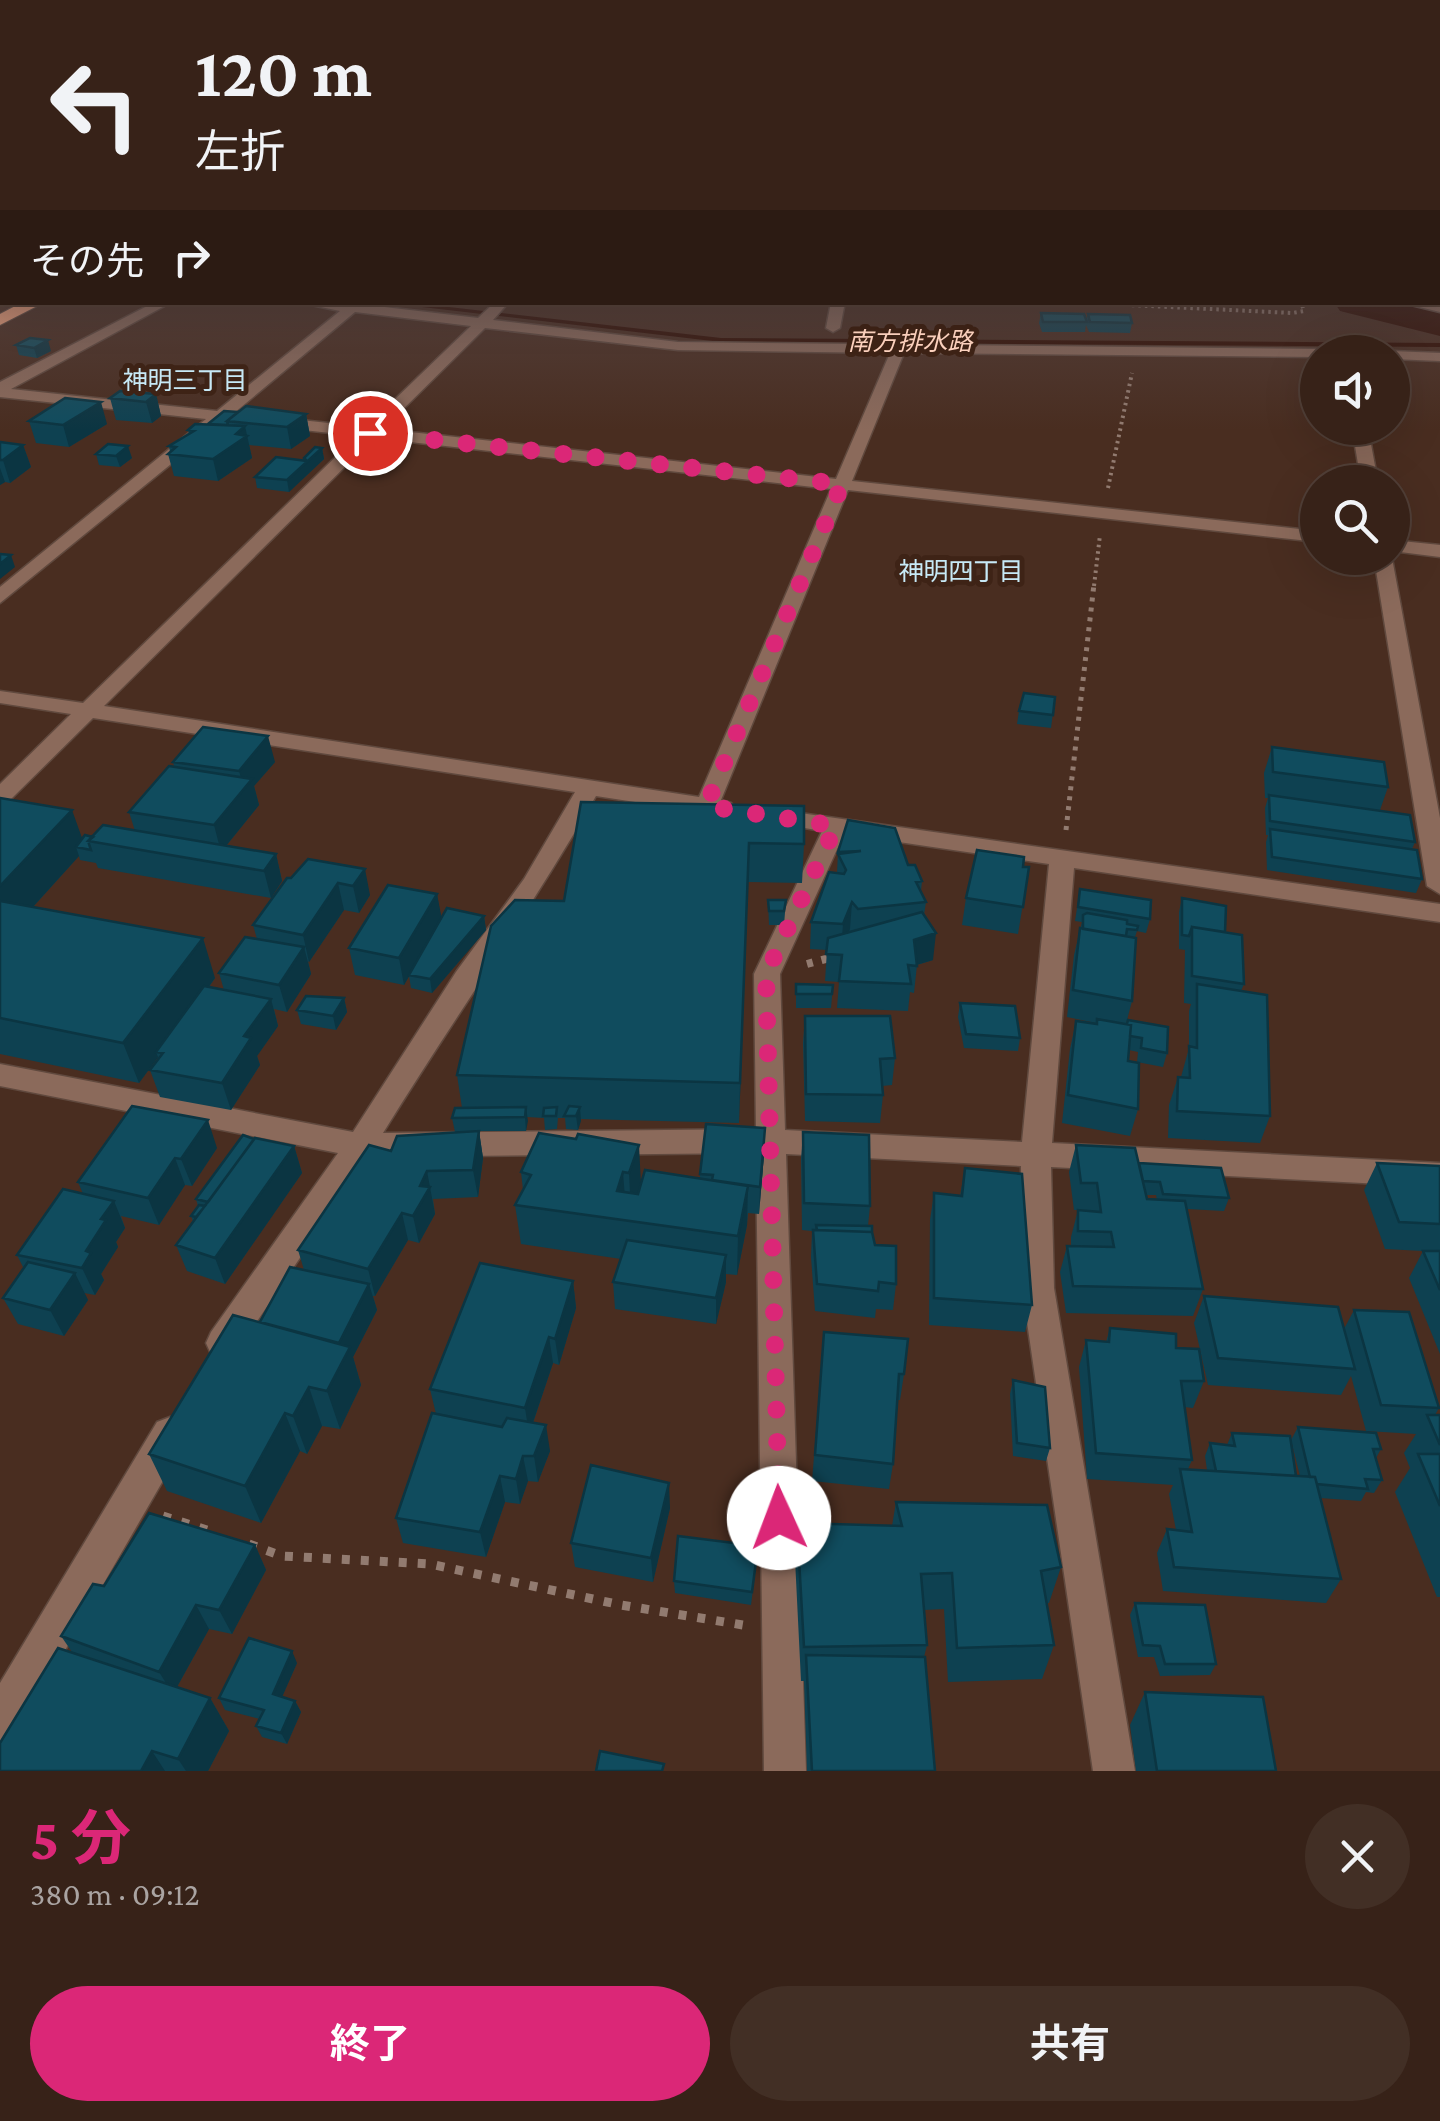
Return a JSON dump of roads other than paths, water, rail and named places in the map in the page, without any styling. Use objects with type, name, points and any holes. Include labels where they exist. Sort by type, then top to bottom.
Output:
[{"type":"highway","points":[[0,320],[31,305]]},
{"type":"street","points":[[0,390],[160,305]]},
{"type":"street","points":[[328,305],[490,314],[678,346],[1300,353]]},
{"type":"street","points":[[833,328],[837,305]]},
{"type":"street","points":[[1,595],[352,308]]},
{"type":"street","points":[[0,797],[490,314]]},
{"type":"street","points":[[706,806],[899,348]]},
{"type":"street","points":[[1410,356],[1440,357]]},
{"type":"street","points":[[0,390],[1300,536]]},
{"type":"street","points":[[1410,548],[1440,551]]},
{"type":"street","points":[[1386,575],[1440,886]]},
{"type":"street","points":[[0,696],[1062,861],[1440,913]]},
{"type":"street","points":[[208,1367],[360,1146],[466,978],[534,883],[589,788]]},
{"type":"street","points":[[786,1771],[766,974],[836,826]]},
{"type":"street","points":[[1062,861],[1036,1153],[1038,1288],[1114,1771]]},
{"type":"street","points":[[0,1075],[360,1146],[769,1141],[1440,1175]]},
{"type":"street","points":[[0,1722],[11,1683],[129,1504],[189,1401]]},
{"type":"waterway","name":"南方排水路","points":[[409,305],[721,340],[1440,345]]},
{"type":"waterway","points":[[1367,305],[1440,323]]},
{"type":"district","name":"神明三丁目","points":[[185,380]]},
{"type":"district","name":"神明四丁目","points":[[961,571]]}]
